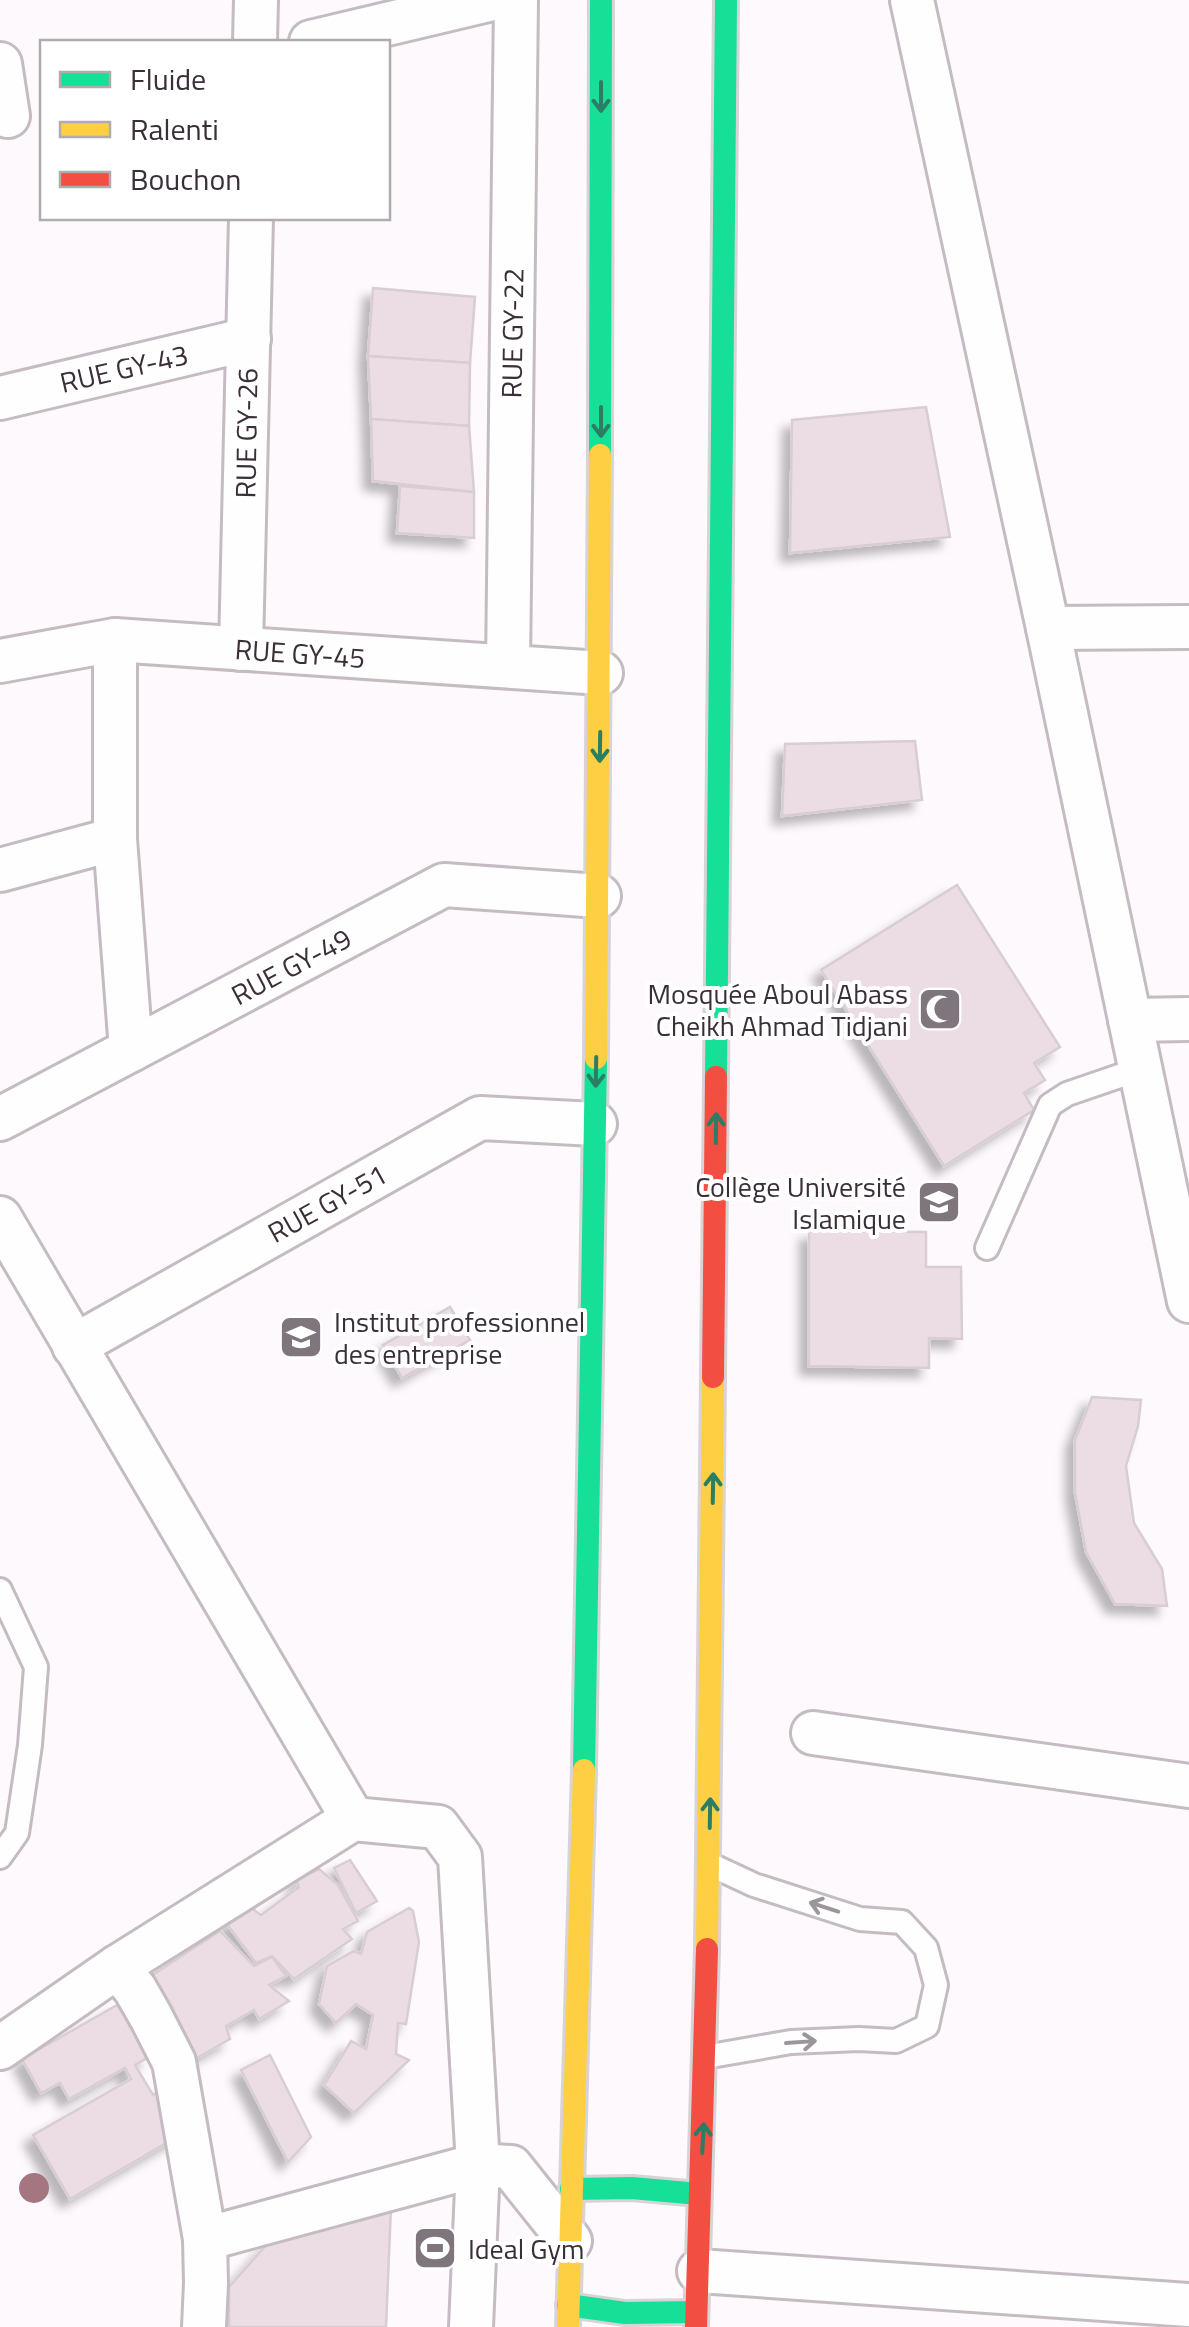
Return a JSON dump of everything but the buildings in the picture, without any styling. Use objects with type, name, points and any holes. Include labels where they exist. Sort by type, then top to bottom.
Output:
[{"type":"main road","points":[[601,0],[599,896],[586,1688],[568,2316],[697,2303],[709,1864],[726,0]]},
{"type":"main road","points":[[571,2188],[699,2194]]},
{"type":"street","points":[[255,40],[256,0]]},
{"type":"street","points":[[318,40],[488,0]]},
{"type":"street","name":"RUE GY-22","points":[[508,666],[516,0]]},
{"type":"street","points":[[912,0],[1189,1302]]},
{"type":"street","points":[[0,64],[17,113]]},
{"type":"street","name":"RUE GY-26","points":[[241,648],[252,220]]},
{"type":"street","name":"RUE GY-43","points":[[0,398],[248,339]]},
{"type":"street","points":[[1048,628],[1189,627]]},
{"type":"street","points":[[115,640],[114,839],[132,1050]]},
{"type":"street","name":"RUE GY-45","points":[[0,660],[115,640],[601,673]]},
{"type":"street","points":[[0,870],[114,839]]},
{"type":"street","name":"RUE GY-49","points":[[0,1119],[444,885],[599,896]]},
{"type":"street","points":[[1130,1020],[1189,1019]]},
{"type":"street","name":"RUE GY-51","points":[[74,1346],[480,1118],[595,1124]]},
{"type":"street","points":[[0,1218],[353,1819]]},
{"type":"street","points":[[813,1734],[1189,1786]]},
{"type":"street","points":[[0,2048],[117,1967],[353,1819],[438,1827],[460,1856],[478,2165],[471,2327]]},
{"type":"street","points":[[117,1967],[152,2016],[174,2062],[205,2240],[204,2327]]},
{"type":"street","points":[[205,2240],[478,2165],[511,2166],[570,2241]]},
{"type":"street","points":[[697,2303],[1189,2304]]},
{"type":"lane","points":[[987,1248],[1050,1105],[1067,1094],[1140,1069]]},
{"type":"lane","points":[[0,1590],[36,1667],[17,1833],[0,1857]]},
{"type":"lane","points":[[705,2057],[791,2042],[896,2041],[927,2026],[936,1985],[926,1948],[902,1922],[860,1919],[754,1885],[709,1864]]},
{"type":"traffic: fast","points":[[600,455],[601,0]]},
{"type":"traffic: fast","points":[[716,1077],[726,0]]},
{"type":"traffic: fast","points":[[584,1770],[596,1058]]},
{"type":"traffic: fast","points":[[571,2189],[632,2188],[699,2194]]},
{"type":"traffic: fast","points":[[568,2305],[625,2313],[696,2312]]},
{"type":"traffic: slow","points":[[596,1058],[600,455]]},
{"type":"traffic: slow","points":[[707,1949],[713,1377]]},
{"type":"traffic: slow","points":[[568,2327],[584,1770]]},
{"type":"traffic: jam","points":[[713,1377],[716,1077]]},
{"type":"traffic: jam","points":[[696,2327],[707,1949]]},
{"type":"place","name":"Mosquée Aboul Abass Cheikh Ahmad Tidjani","points":[[940,1009]]},
{"type":"place","name":"Collège Université Islamique","points":[[939,1202]]},
{"type":"place","name":"Institut professionnel des entreprise","points":[[301,1337]]},
{"type":"place","name":"Ideal Gym","points":[[435,2248]]}]
